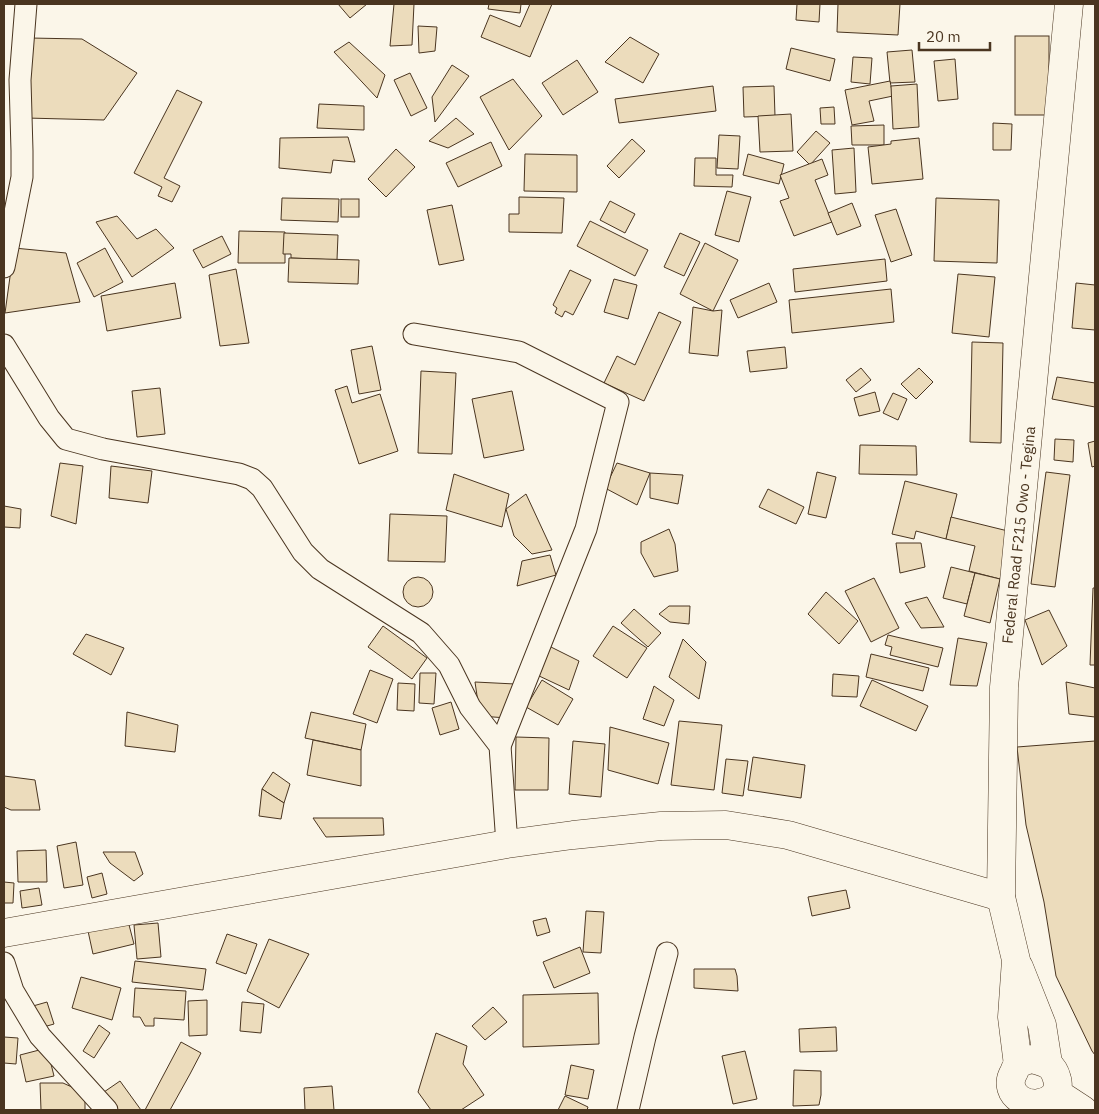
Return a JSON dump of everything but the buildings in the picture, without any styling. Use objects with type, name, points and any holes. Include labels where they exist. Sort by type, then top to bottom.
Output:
[{"type":"main road","name":"Federal Road F215 Owo - Tegina","points":[[1050,1102],[1036,1108],[1018,1106],[1011,1091],[1011,1077],[1018,1065],[1012,1017],[1016,960],[1001,897],[1004,687],[1069,4]]},
{"type":"main road","points":[[4,933],[507,844],[661,826],[726,826],[788,835],[1001,897]]},
{"type":"main road","points":[[1016,960],[1042,1026],[1048,1063],[1057,1077],[1058,1082],[1050,1102],[1083,1110]]},
{"type":"main road","points":[[1018,1065],[1032,1059],[1048,1063]]},
{"type":"street","points":[[4,267],[22,176],[20,80],[26,4]]},
{"type":"street","points":[[414,334],[519,352],[618,402],[586,529],[500,746],[507,844]]},
{"type":"street","points":[[4,345],[49,418],[66,439],[103,449],[239,474],[252,479],[262,488],[303,552],[320,569],[422,633],[449,665],[470,706],[500,746]]},
{"type":"street","points":[[628,1110],[666,953]]},
{"type":"street","points":[[4,962],[13,992],[40,1036],[107,1110]]}]
